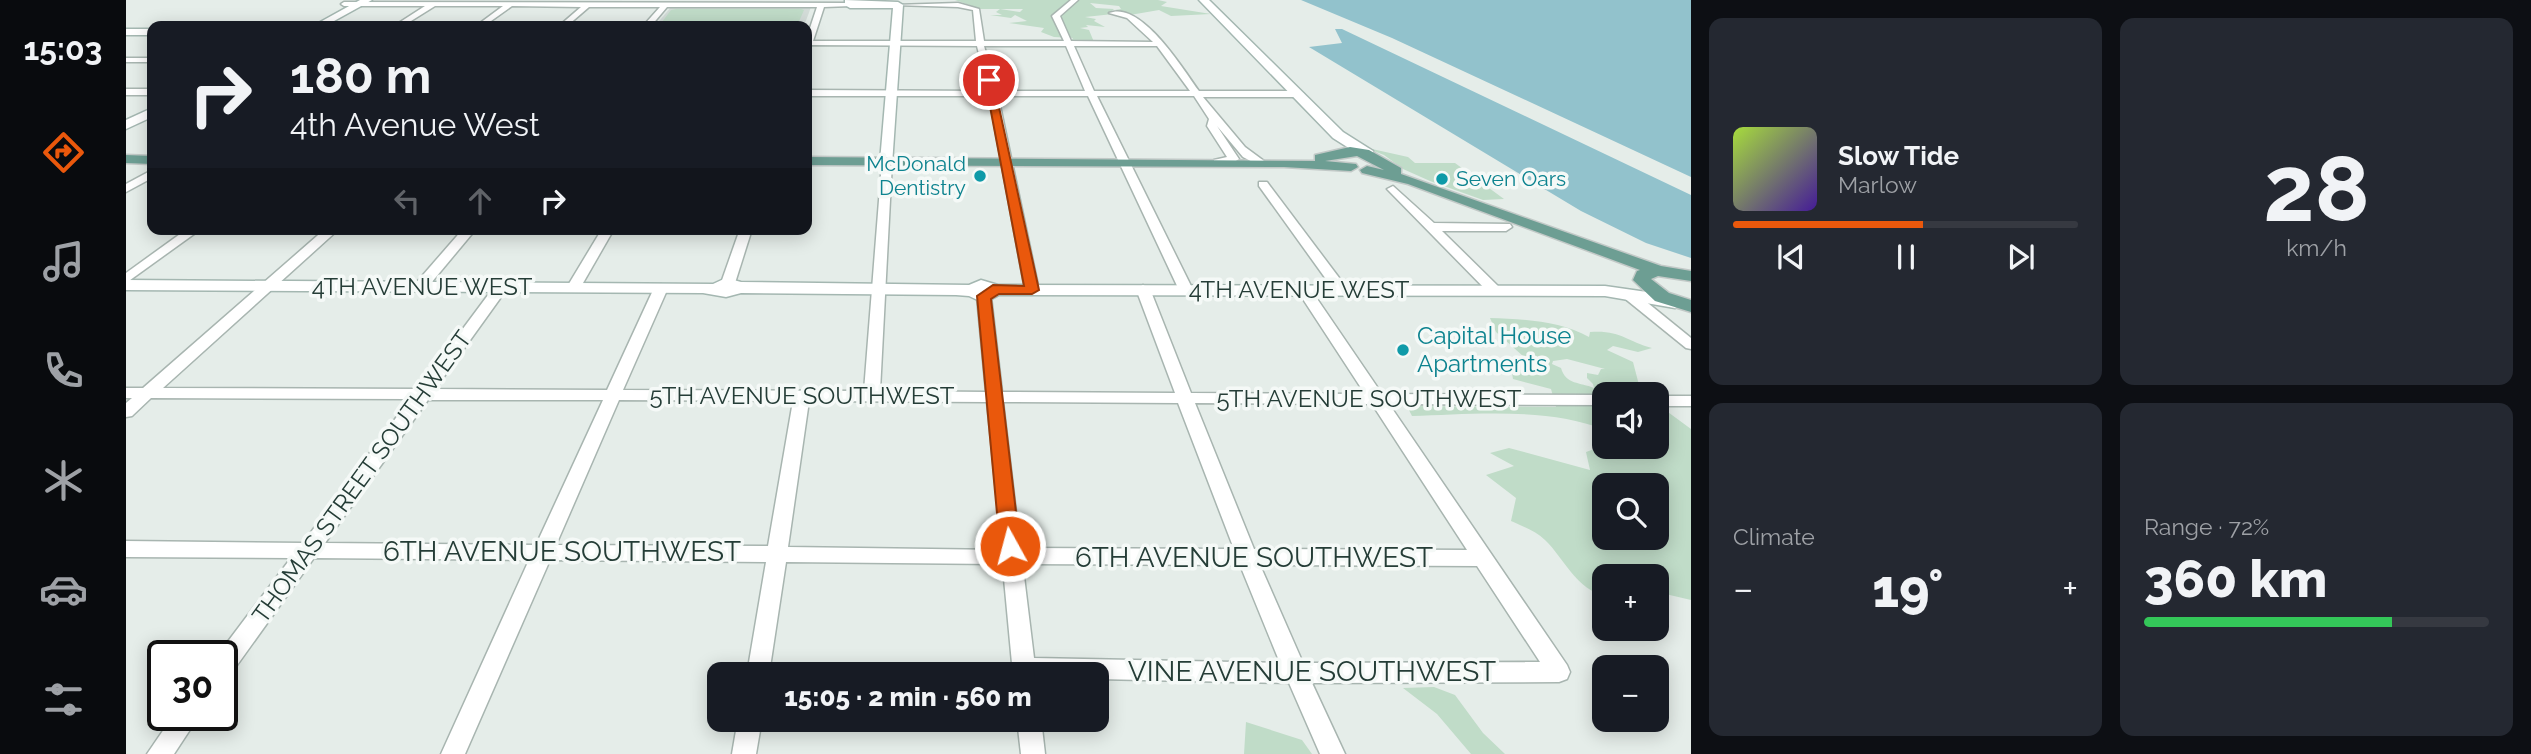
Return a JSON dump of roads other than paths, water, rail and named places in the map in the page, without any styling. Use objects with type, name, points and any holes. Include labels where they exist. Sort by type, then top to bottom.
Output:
[{"type":"main road","points":[[1284,163],[1338,153],[1368,154],[1413,181]]},
{"type":"main road","points":[[1338,153],[1335,159],[1351,167]]},
{"type":"main road","points":[[126,159],[147,160]]},
{"type":"main road","points":[[812,161],[1218,162],[1351,167],[1413,181],[1582,244],[1647,277],[1691,276]]},
{"type":"main road","points":[[1367,170],[1380,168],[1383,163]]},
{"type":"main road","points":[[1647,277],[1652,291],[1686,305]]},
{"type":"street","points":[[1075,0],[1056,16],[1122,162],[1128,167],[1186,290]]},
{"type":"street","points":[[1204,0],[1338,135],[1368,154]]},
{"type":"street","points":[[327,21],[363,2]]},
{"type":"street","points":[[344,4],[926,3],[973,7],[976,9],[980,44],[993,93],[1032,290]]},
{"type":"street","points":[[406,21],[434,4]]},
{"type":"street","points":[[487,21],[511,4]]},
{"type":"street","points":[[569,21],[587,5]]},
{"type":"street","points":[[651,21],[665,5]]},
{"type":"street","points":[[812,31],[821,5]]},
{"type":"street","points":[[872,396],[898,5]]},
{"type":"street","points":[[1113,13],[1131,17],[1159,44],[1214,119],[1225,126],[1248,157],[1260,163]]},
{"type":"street","points":[[126,32],[147,32]]},
{"type":"street","points":[[812,46],[896,43],[1159,44]]},
{"type":"street","points":[[126,60],[147,60]]},
{"type":"street","points":[[126,92],[147,92]]},
{"type":"street","points":[[812,93],[1299,94]]},
{"type":"street","points":[[126,125],[147,114]]},
{"type":"street","points":[[1214,119],[1212,126],[1234,159],[1218,162]]},
{"type":"street","points":[[1338,135],[1344,147],[1338,153]]},
{"type":"street","points":[[126,188],[147,176]]},
{"type":"street","points":[[1262,184],[1340,290]]},
{"type":"street","points":[[1393,189],[1495,290]]},
{"type":"street","points":[[1432,227],[1506,228]]},
{"type":"street","points":[[126,279],[187,235]]},
{"type":"street","points":[[126,412],[326,235]]},
{"type":"street","points":[[421,286],[465,235]]},
{"type":"street","points":[[574,287],[604,235]]},
{"type":"street","points":[[728,286],[744,235]]},
{"type":"street","name":"4TH AVENUE WEST","points":[[1605,291],[1634,286],[1647,277]]},
{"type":"street","name":"4TH AVENUE WEST","points":[[126,285],[661,288],[728,286],[984,292],[1143,289],[1605,291],[1686,305]]},
{"type":"street","name":"THOMAS STREET SOUTHWEST","points":[[238,646],[502,286]]},
{"type":"street","points":[[453,754],[661,288]]},
{"type":"street","points":[[1143,289],[1247,556],[1333,754]]},
{"type":"street","points":[[1304,290],[1484,558]]},
{"type":"street","points":[[984,292],[1022,662]]},
{"type":"street","points":[[1628,294],[1691,345]]},
{"type":"street","name":"5TH AVENUE SOUTHWEST","points":[[126,393],[1592,400]]},
{"type":"street","points":[[760,662],[802,395]]},
{"type":"street","points":[[1669,401],[1691,401]]},
{"type":"street","name":"6TH AVENUE SOUTHWEST","points":[[126,549],[1011,557],[1484,558]]},
{"type":"street","name":"VINE AVENUE SOUTHWEST","points":[[1109,672],[1559,672],[1484,558]]},
{"type":"street","points":[[159,754],[176,731]]},
{"type":"street","points":[[744,754],[748,732]]},
{"type":"street","points":[[1030,732],[1032,754]]},
{"type":"water","points":[[1301,0],[1691,0],[1691,177],[1392,38]]},
{"type":"water","points":[[1335,29],[1342,29],[1691,195],[1691,258],[1646,243],[1581,211],[1309,47],[1342,43]]},
{"type":"place","name":"McDonald Dentistry","points":[[980,176]]},
{"type":"place","name":"Seven Oars","points":[[1442,179]]},
{"type":"place","name":"Capital House Apartments","points":[[1403,350]]}]
